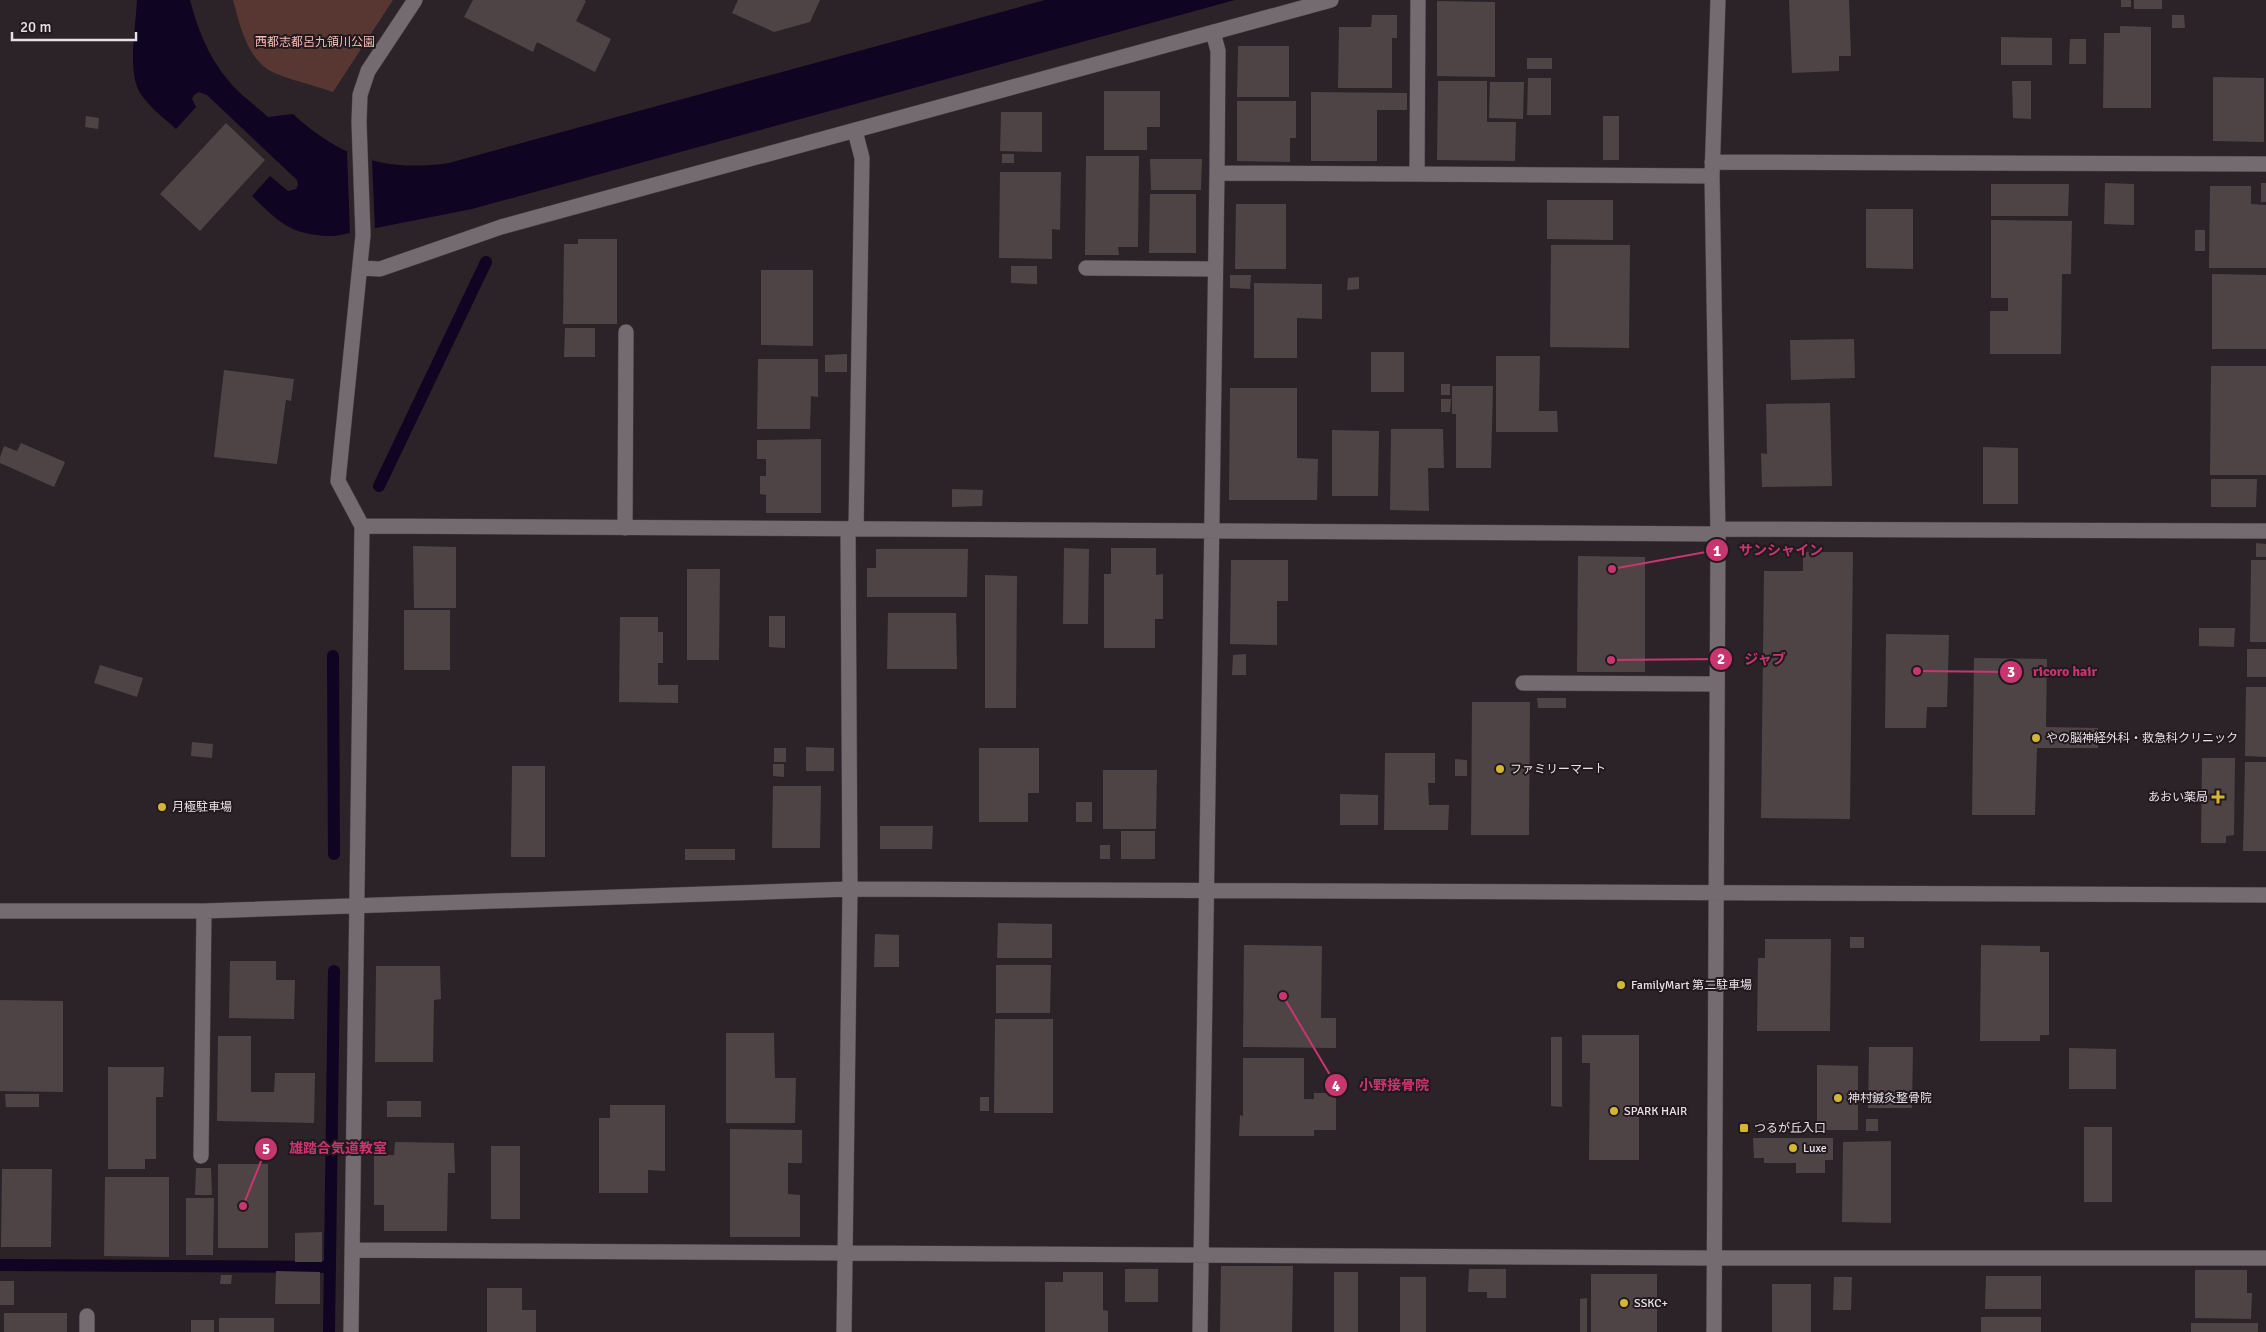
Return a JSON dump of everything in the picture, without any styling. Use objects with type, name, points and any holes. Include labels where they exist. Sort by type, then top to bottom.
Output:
[{"type":"street","points":[[351,1332],[362,526],[338,481],[363,235],[359,122],[360,95],[368,71],[415,0]]},
{"type":"street","points":[[361,268],[380,269],[501,227],[1331,0]]},
{"type":"street","points":[[1417,174],[1418,0]]},
{"type":"street","points":[[1714,1332],[1718,532],[1712,169],[1718,0]]},
{"type":"street","points":[[1200,1332],[1217,173],[1218,51],[1213,32]]},
{"type":"street","points":[[844,1332],[850,889],[852,529],[862,158],[855,130]]},
{"type":"street","points":[[1217,173],[1417,174],[1712,169],[2266,164]]},
{"type":"street","points":[[1086,268],[1215,269]]},
{"type":"street","points":[[625,528],[626,332]]},
{"type":"street","points":[[362,526],[1212,531],[2266,532]]},
{"type":"street","points":[[1523,683],[1717,684]]},
{"type":"street","points":[[0,911],[204,911],[850,889],[2266,895]]},
{"type":"street","points":[[201,1156],[204,911]]},
{"type":"street","points":[[352,1250],[1714,1258],[2266,1258]]},
{"type":"street","points":[[87,1316],[87,1332]]},
{"type":"green space","name":"西都志都呂九領川公園","points":[[233,0],[393,0],[333,92],[279,75],[267,69],[253,55],[244,38]]},
{"type":"shaded area","points":[[137,0],[190,0],[200,32],[209,52],[221,71],[242,95],[268,117],[293,114],[329,141],[365,158],[384,163],[426,165],[449,163],[1045,0],[1235,0],[472,209],[335,236],[308,234],[297,231],[271,214],[252,196],[270,176],[288,191],[296,189],[298,185],[297,180],[207,95],[199,92],[194,95],[192,99],[196,107],[176,129],[144,98],[136,84],[133,60]]},
{"type":"pier","points":[[347,150],[372,159],[375,231],[350,235]]},
{"type":"building","points":[[473,0],[584,0],[586,1],[576,21],[611,39],[595,72],[537,42],[533,52],[464,17]]},
{"type":"building","points":[[738,0],[820,0],[810,22],[774,32],[732,13]]},
{"type":"building","points":[[1789,0],[1849,0],[1851,56],[1839,56],[1839,71],[1792,73]]},
{"type":"building","points":[[2121,0],[2131,0],[2131,7],[2121,7]]},
{"type":"building","points":[[2134,0],[2162,0],[2162,9],[2134,9]]},
{"type":"building","points":[[1437,1],[1495,2],[1495,77],[1437,76]]},
{"type":"building","points":[[1372,15],[1397,15],[1397,38],[1392,38],[1392,88],[1338,88],[1339,27],[1371,27]]},
{"type":"building","points":[[2172,15],[2184,15],[2185,28],[2172,28]]},
{"type":"building","points":[[2120,26],[2151,27],[2151,108],[2103,108],[2104,33],[2120,33]]},
{"type":"building","points":[[2001,37],[2052,38],[2052,65],[2001,65]]},
{"type":"building","points":[[2070,39],[2086,39],[2086,64],[2069,64]]},
{"type":"building","points":[[1238,46],[1289,46],[1289,97],[1237,97]]},
{"type":"building","points":[[1527,58],[1552,58],[1552,69],[1527,69]]},
{"type":"building","points":[[2213,77],[2264,78],[2264,142],[2213,141]]},
{"type":"building","points":[[1528,78],[1551,78],[1551,115],[1527,115]]},
{"type":"building","points":[[1438,81],[1487,81],[1487,122],[1516,122],[1515,161],[1437,160]]},
{"type":"building","points":[[2012,81],[2031,81],[2031,119],[2013,118]]},
{"type":"building","points":[[1490,82],[1524,82],[1523,119],[1489,118]]},
{"type":"building","points":[[1104,91],[1160,91],[1160,127],[1147,127],[1147,150],[1104,150]]},
{"type":"building","points":[[1311,92],[1407,93],[1407,110],[1377,110],[1377,161],[1311,161]]},
{"type":"building","points":[[1237,101],[1296,101],[1296,138],[1290,138],[1290,162],[1237,161]]},
{"type":"building","points":[[1001,112],[1042,112],[1042,152],[1000,151]]},
{"type":"building","points":[[86,116],[99,118],[98,129],[85,127]]},
{"type":"building","points":[[1603,116],[1619,116],[1619,160],[1603,160]]},
{"type":"building","points":[[226,123],[265,160],[200,231],[160,194]]},
{"type":"building","points":[[1002,154],[1014,154],[1014,163],[1002,163]]},
{"type":"building","points":[[1086,156],[1139,156],[1138,247],[1118,247],[1119,255],[1085,255]]},
{"type":"building","points":[[1150,159],[1202,159],[1201,190],[1151,190]]},
{"type":"building","points":[[1000,172],[1061,172],[1060,230],[1052,229],[1052,259],[999,258]]},
{"type":"building","points":[[2105,183],[2134,184],[2134,225],[2104,224]]},
{"type":"building","points":[[2261,183],[2266,183],[2266,202],[2261,202]]},
{"type":"building","points":[[1991,184],[2069,184],[2068,216],[1991,216]]},
{"type":"building","points":[[2210,186],[2251,186],[2251,204],[2266,205],[2266,268],[2209,268]]},
{"type":"building","points":[[1150,194],[1196,194],[1196,253],[1149,253]]},
{"type":"building","points":[[1547,200],[1613,200],[1613,240],[1547,239]]},
{"type":"building","points":[[1236,204],[1286,204],[1286,269],[1235,269]]},
{"type":"building","points":[[1866,209],[1913,209],[1913,269],[1866,268]]},
{"type":"building","points":[[1991,220],[2072,221],[2071,274],[2062,274],[2061,354],[1990,354],[1990,311],[2008,311],[2008,298],[1991,298]]},
{"type":"building","points":[[2195,230],[2205,230],[2205,251],[2195,251]]},
{"type":"building","points":[[578,239],[617,239],[617,324],[563,324],[564,244],[578,244]]},
{"type":"building","points":[[1551,245],[1630,245],[1629,348],[1550,347]]},
{"type":"building","points":[[1011,266],[1037,266],[1037,284],[1011,283]]},
{"type":"building","points":[[761,270],[813,270],[813,346],[761,345]]},
{"type":"building","points":[[2212,274],[2266,275],[2266,349],[2212,349]]},
{"type":"building","points":[[1230,275],[1251,275],[1250,289],[1230,288]]},
{"type":"building","points":[[1359,277],[1359,289],[1347,290],[1348,278]]},
{"type":"building","points":[[1254,283],[1322,284],[1322,319],[1297,318],[1297,358],[1254,358]]},
{"type":"building","points":[[565,328],[595,328],[595,357],[564,357]]},
{"type":"building","points":[[1854,339],[1855,378],[1791,380],[1790,340]]},
{"type":"building","points":[[1371,352],[1404,352],[1404,392],[1371,392]]},
{"type":"building","points":[[847,354],[847,372],[825,372],[825,355]]},
{"type":"building","points":[[1496,356],[1540,356],[1539,411],[1557,411],[1558,432],[1496,432]]},
{"type":"building","points":[[758,359],[818,359],[818,397],[811,396],[810,429],[757,429]]},
{"type":"building","points":[[2211,366],[2266,366],[2266,475],[2210,475]]},
{"type":"building","points":[[224,370],[294,379],[291,401],[286,400],[277,464],[214,457]]},
{"type":"building","points":[[1441,384],[1450,384],[1450,395],[1441,395]]},
{"type":"building","points":[[1452,386],[1493,386],[1491,468],[1456,468],[1456,414],[1452,414]]},
{"type":"building","points":[[1230,388],[1297,388],[1297,458],[1318,459],[1317,500],[1229,500]]},
{"type":"building","points":[[1441,399],[1451,399],[1450,412],[1441,412]]},
{"type":"building","points":[[1830,403],[1832,486],[1762,487],[1761,453],[1767,454],[1766,404]]},
{"type":"building","points":[[1391,429],[1443,429],[1444,468],[1428,468],[1429,511],[1390,510]]},
{"type":"building","points":[[1332,430],[1379,431],[1378,496],[1332,496]]},
{"type":"building","points":[[821,439],[821,513],[766,513],[766,495],[760,494],[760,476],[766,476],[766,459],[757,459],[757,440]]},
{"type":"building","points":[[21,443],[65,462],[54,487],[0,463],[4,446],[17,451]]},
{"type":"building","points":[[1983,447],[2018,448],[2018,504],[1983,504]]},
{"type":"building","points":[[2211,479],[2257,479],[2256,507],[2211,507]]},
{"type":"building","points":[[952,489],[983,490],[982,506],[952,507]]},
{"type":"building","points":[[2256,543],[2266,544],[2266,557],[2256,557]]},
{"type":"building","points":[[413,546],[456,547],[456,608],[414,608]]},
{"type":"building","points":[[1064,548],[1089,549],[1088,624],[1063,624]]},
{"type":"building","points":[[1111,548],[1156,548],[1156,575],[1163,574],[1163,619],[1155,619],[1155,648],[1104,648],[1104,574],[1111,574]]},
{"type":"building","points":[[876,549],[968,549],[967,597],[867,597],[867,568],[876,568]]},
{"type":"building","points":[[1803,552],[1853,552],[1850,819],[1761,818],[1764,571],[1803,571]]},
{"type":"building","points":[[1578,556],[1645,557],[1645,672],[1577,672]]},
{"type":"building","points":[[1231,560],[1288,560],[1288,601],[1277,601],[1277,645],[1230,644]]},
{"type":"building","points":[[2251,560],[2266,560],[2266,642],[2250,642]]},
{"type":"building","points":[[687,569],[720,569],[719,660],[687,660]]},
{"type":"building","points":[[985,575],[1017,576],[1016,708],[985,708]]},
{"type":"building","points":[[404,610],[450,610],[450,670],[404,670]]},
{"type":"building","points":[[888,613],[956,613],[957,669],[887,669]]},
{"type":"building","points":[[769,616],[785,616],[785,648],[769,647]]},
{"type":"building","points":[[620,617],[658,617],[658,632],[663,632],[663,663],[658,663],[658,685],[678,685],[678,703],[619,702]]},
{"type":"building","points":[[2199,628],[2235,628],[2234,647],[2199,646]]},
{"type":"building","points":[[1886,634],[1949,635],[1947,707],[1927,707],[1926,728],[1885,728]]},
{"type":"building","points":[[2247,649],[2266,649],[2266,677],[2247,677]]},
{"type":"building","points":[[1246,654],[1246,675],[1232,675],[1233,655]]},
{"type":"building","name":"やの脳神経外科・救急科クリニック","points":[[1974,658],[2047,659],[2046,727],[2098,728],[2098,748],[2037,748],[2035,815],[1972,815]]},
{"type":"building","points":[[100,665],[143,678],[137,697],[94,683]]},
{"type":"building","points":[[2246,687],[2266,687],[2266,757],[2245,756]]},
{"type":"building","points":[[1537,698],[1566,698],[1566,708],[1538,708]]},
{"type":"building","name":"ファミリーマート","points":[[1472,702],[1530,702],[1529,835],[1471,835]]},
{"type":"building","points":[[192,742],[213,744],[212,758],[191,756]]},
{"type":"building","points":[[806,747],[834,748],[834,771],[806,771]]},
{"type":"building","points":[[774,748],[786,748],[786,762],[774,762]]},
{"type":"building","points":[[979,748],[1039,748],[1039,793],[1028,793],[1028,822],[979,822]]},
{"type":"building","points":[[1385,753],[1435,753],[1435,783],[1428,783],[1429,805],[1449,805],[1448,830],[1384,830]]},
{"type":"building","name":"あおい薬局","points":[[2202,758],[2235,758],[2234,835],[2226,836],[2226,843],[2201,843]]},
{"type":"building","points":[[1455,759],[1467,760],[1467,776],[1455,776]]},
{"type":"building","points":[[2245,762],[2266,762],[2266,851],[2243,851]]},
{"type":"building","points":[[773,764],[784,764],[784,777],[773,776]]},
{"type":"building","points":[[512,766],[545,766],[545,857],[511,857]]},
{"type":"building","points":[[1103,770],[1157,770],[1156,829],[1103,829]]},
{"type":"building","points":[[773,786],[821,786],[820,848],[772,848]]},
{"type":"building","points":[[1340,794],[1378,795],[1378,825],[1340,825]]},
{"type":"building","points":[[1076,802],[1092,802],[1092,822],[1076,822]]},
{"type":"building","points":[[880,826],[933,826],[932,849],[880,849]]},
{"type":"building","points":[[1121,831],[1155,831],[1155,859],[1121,859]]},
{"type":"building","points":[[1100,845],[1110,845],[1110,859],[1100,859]]},
{"type":"building","points":[[685,849],[735,849],[735,860],[685,860]]},
{"type":"building","points":[[998,923],[1052,924],[1052,958],[997,958]]},
{"type":"building","points":[[875,934],[899,935],[899,967],[874,967]]},
{"type":"building","points":[[1850,937],[1864,937],[1864,948],[1850,948]]},
{"type":"building","points":[[1765,939],[1831,939],[1830,1031],[1757,1031],[1758,958],[1765,958]]},
{"type":"building","points":[[1244,945],[1322,946],[1321,1018],[1336,1018],[1336,1048],[1243,1047]]},
{"type":"building","points":[[1981,945],[2040,946],[2040,952],[2049,952],[2049,1035],[2040,1035],[2040,1041],[1980,1041]]},
{"type":"building","points":[[230,961],[276,961],[276,980],[295,980],[294,1019],[229,1018]]},
{"type":"building","points":[[996,965],[1051,965],[1050,1013],[996,1013]]},
{"type":"building","points":[[376,966],[440,966],[441,999],[434,1000],[433,1062],[375,1062]]},
{"type":"building","points":[[0,1000],[63,1001],[63,1092],[0,1091]]},
{"type":"building","points":[[995,1019],[1053,1019],[1053,1113],[994,1113]]},
{"type":"building","points":[[726,1033],[774,1033],[775,1078],[796,1078],[795,1123],[726,1123]]},
{"type":"building","name":"SPARK HAIR","points":[[1582,1035],[1639,1035],[1639,1160],[1589,1160],[1590,1063],[1582,1063]]},
{"type":"building","points":[[218,1036],[251,1036],[251,1092],[274,1092],[275,1073],[315,1073],[314,1123],[217,1121]]},
{"type":"building","points":[[1551,1037],[1562,1037],[1562,1107],[1551,1106]]},
{"type":"building","points":[[1869,1047],[1913,1047],[1912,1108],[1868,1108]]},
{"type":"building","points":[[2069,1048],[2116,1049],[2116,1089],[2069,1089]]},
{"type":"building","points":[[1243,1058],[1304,1058],[1304,1099],[1314,1099],[1314,1093],[1336,1093],[1336,1130],[1314,1130],[1314,1136],[1239,1136],[1240,1115],[1243,1116]]},
{"type":"building","points":[[1817,1065],[1858,1066],[1858,1130],[1817,1130]]},
{"type":"building","points":[[108,1067],[164,1067],[163,1097],[156,1097],[156,1159],[145,1159],[145,1169],[108,1169]]},
{"type":"building","points":[[5,1094],[39,1094],[39,1107],[6,1107]]},
{"type":"building","points":[[980,1097],[989,1097],[989,1111],[980,1111]]},
{"type":"building","points":[[387,1101],[421,1101],[421,1117],[387,1117]]},
{"type":"building","points":[[610,1105],[665,1105],[665,1171],[648,1170],[648,1193],[599,1193],[599,1118],[610,1118]]},
{"type":"building","points":[[1866,1119],[1878,1119],[1878,1131],[1866,1131]]},
{"type":"building","points":[[2084,1127],[2112,1127],[2112,1202],[2084,1202]]},
{"type":"building","points":[[730,1129],[802,1130],[802,1163],[788,1163],[788,1194],[800,1195],[800,1237],[730,1237]]},
{"type":"building","name":"Luxe","points":[[1753,1138],[1833,1138],[1833,1160],[1825,1160],[1825,1173],[1796,1173],[1796,1163],[1764,1163],[1764,1158],[1754,1158]]},
{"type":"building","points":[[1891,1141],[1891,1223],[1842,1222],[1843,1142]]},
{"type":"building","points":[[395,1142],[454,1143],[455,1173],[448,1173],[447,1231],[384,1231],[384,1205],[374,1205],[374,1155],[394,1155]]},
{"type":"building","points":[[491,1146],[520,1146],[520,1219],[491,1219]]},
{"type":"building","points":[[218,1164],[268,1164],[268,1248],[218,1248]]},
{"type":"building","points":[[196,1168],[211,1168],[212,1195],[195,1195]]},
{"type":"building","points":[[2,1169],[52,1169],[51,1247],[1,1247]]},
{"type":"building","points":[[105,1177],[169,1177],[169,1257],[104,1256]]},
{"type":"building","points":[[186,1198],[214,1198],[213,1255],[186,1255]]},
{"type":"building","points":[[322,1232],[322,1262],[295,1262],[295,1233]]},
{"type":"building","points":[[1221,1266],[1293,1266],[1292,1332],[1220,1332]]},
{"type":"building","points":[[1125,1269],[1158,1269],[1158,1302],[1125,1302]]},
{"type":"building","points":[[1469,1269],[1506,1269],[1506,1298],[1487,1298],[1487,1292],[1468,1292]]},
{"type":"building","points":[[2195,1270],[2247,1270],[2247,1293],[2252,1293],[2251,1319],[2195,1318]]},
{"type":"building","points":[[276,1271],[320,1272],[320,1304],[275,1304]]},
{"type":"building","points":[[1063,1272],[1103,1272],[1103,1310],[1108,1311],[1108,1332],[1045,1332],[1045,1282],[1063,1282]]},
{"type":"building","points":[[1334,1272],[1358,1272],[1358,1332],[1334,1332]]},
{"type":"building","name":"SSKC+","points":[[1591,1274],[1657,1274],[1657,1332],[1591,1332]]},
{"type":"building","points":[[221,1275],[232,1275],[231,1284],[220,1284]]},
{"type":"building","points":[[1986,1276],[2041,1276],[2041,1309],[1985,1309]]},
{"type":"building","points":[[1400,1277],[1426,1277],[1426,1332],[1400,1332]]},
{"type":"building","points":[[1834,1277],[1852,1277],[1851,1310],[1833,1310]]},
{"type":"building","points":[[0,1281],[14,1281],[14,1305],[0,1305]]},
{"type":"building","points":[[1772,1284],[1811,1284],[1811,1332],[1772,1332]]},
{"type":"building","points":[[487,1288],[522,1288],[522,1310],[536,1310],[536,1332],[487,1332]]},
{"type":"building","points":[[1587,1298],[1587,1332],[1580,1332],[1580,1299]]},
{"type":"building","points":[[4,1313],[67,1313],[67,1332],[4,1332]]},
{"type":"building","points":[[1981,1317],[2041,1317],[2041,1332],[1981,1332]]},
{"type":"building","points":[[219,1318],[274,1318],[274,1332],[219,1332]]},
{"type":"building","points":[[191,1320],[214,1320],[214,1332],[191,1332]]},
{"type":"building","points":[[2191,1323],[2258,1323],[2258,1332],[2191,1332]]},
{"type":"waterway","points":[[379,486],[486,262]]},
{"type":"waterway","points":[[333,656],[334,854]]},
{"type":"waterway","points":[[329,1332],[334,971]]},
{"type":"waterway","points":[[0,1265],[330,1267]]},
{"type":"place","name":"サンシャイン","points":[[1612,569]]},
{"type":"place","name":"ジャブ","points":[[1611,660]]},
{"type":"place","name":"ricoro hair","points":[[1917,671]]},
{"type":"place","name":"やの脳神経外科・救急科クリニック","points":[[2036,738]]},
{"type":"place","name":"ファミリーマート","points":[[1500,769]]},
{"type":"place","name":"あおい薬局","points":[[2218,797]]},
{"type":"place","name":"月極駐車場","points":[[162,807]]},
{"type":"place","name":"FamilyMart 第二駐車場","points":[[1621,985]]},
{"type":"place","name":"小野接骨院","points":[[1283,996]]},
{"type":"place","name":"神村鍼灸整骨院","points":[[1838,1098]]},
{"type":"place","name":"SPARK HAIR","points":[[1614,1111]]},
{"type":"place","name":"つるが丘入口","points":[[1744,1128]]},
{"type":"place","name":"Luxe","points":[[1793,1148]]},
{"type":"place","name":"雄踏合気道教室","points":[[243,1206]]},
{"type":"place","name":"SSKC+","points":[[1624,1303]]}]
